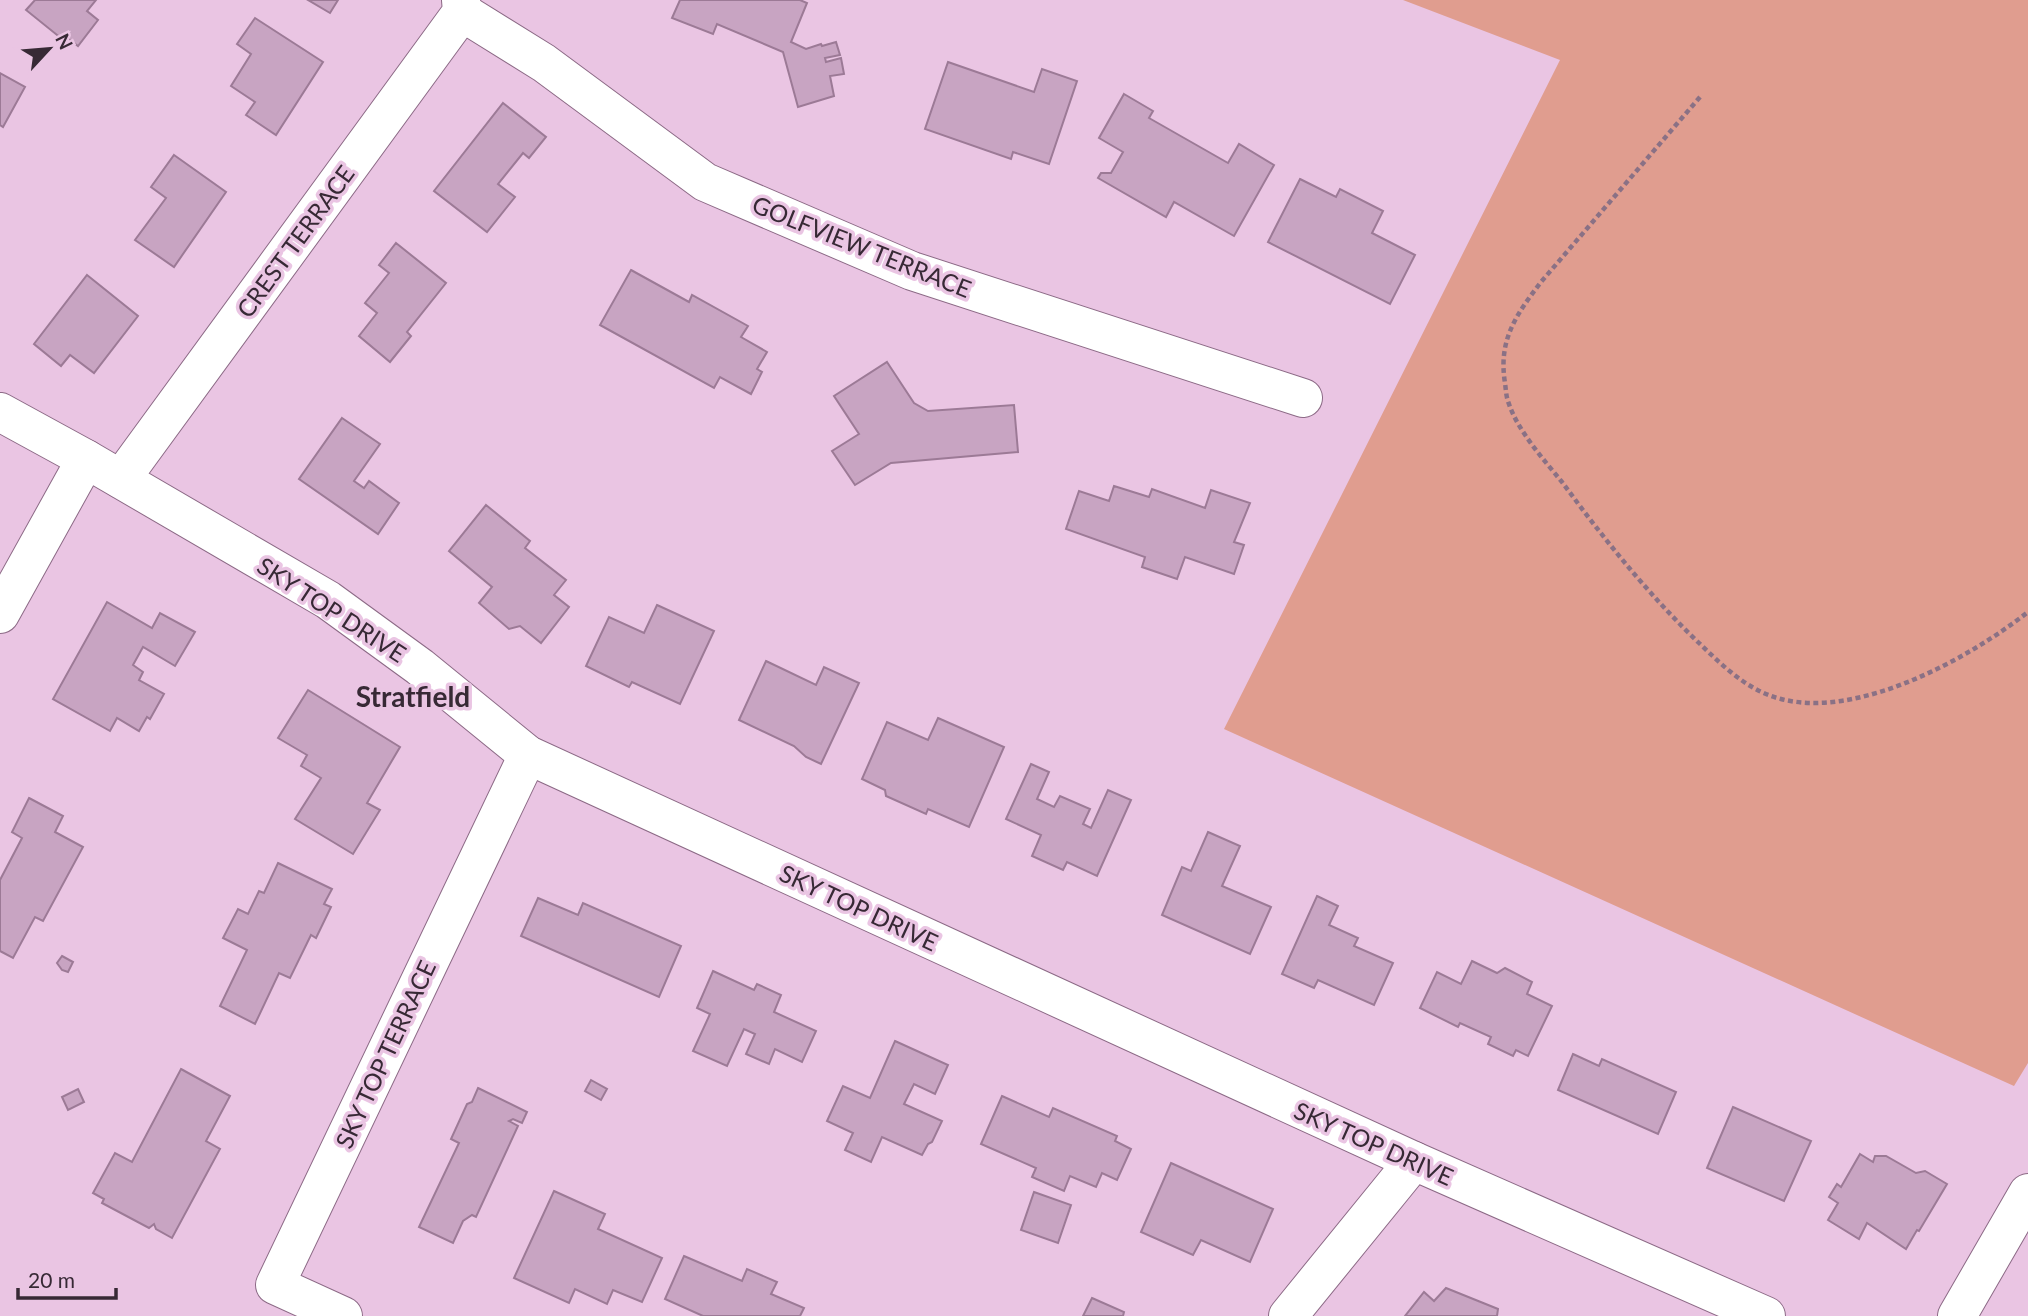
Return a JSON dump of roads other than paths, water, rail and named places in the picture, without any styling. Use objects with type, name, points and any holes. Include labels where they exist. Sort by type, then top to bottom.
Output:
[{"type":"street","name":"GOLFVIEW TERRACE","points":[[461,6],[544,63],[705,182],[912,271],[1303,398]]},
{"type":"street","name":"CREST TERRACE","points":[[121,479],[461,6]]},
{"type":"street","name":"SKY TOP DRIVE","points":[[0,412],[86,458],[328,600],[420,667],[528,755],[1414,1161],[1766,1316]]},
{"type":"street","points":[[0,614],[86,458]]},
{"type":"street","name":"SKY TOP TERRACE","points":[[343,1316],[275,1285],[528,755]]},
{"type":"street","points":[[1288,1316],[1414,1161]]},
{"type":"street","points":[[1957,1316],[2028,1193]]},
{"type":"district","name":"Stratfield","points":[[413,696]]}]
